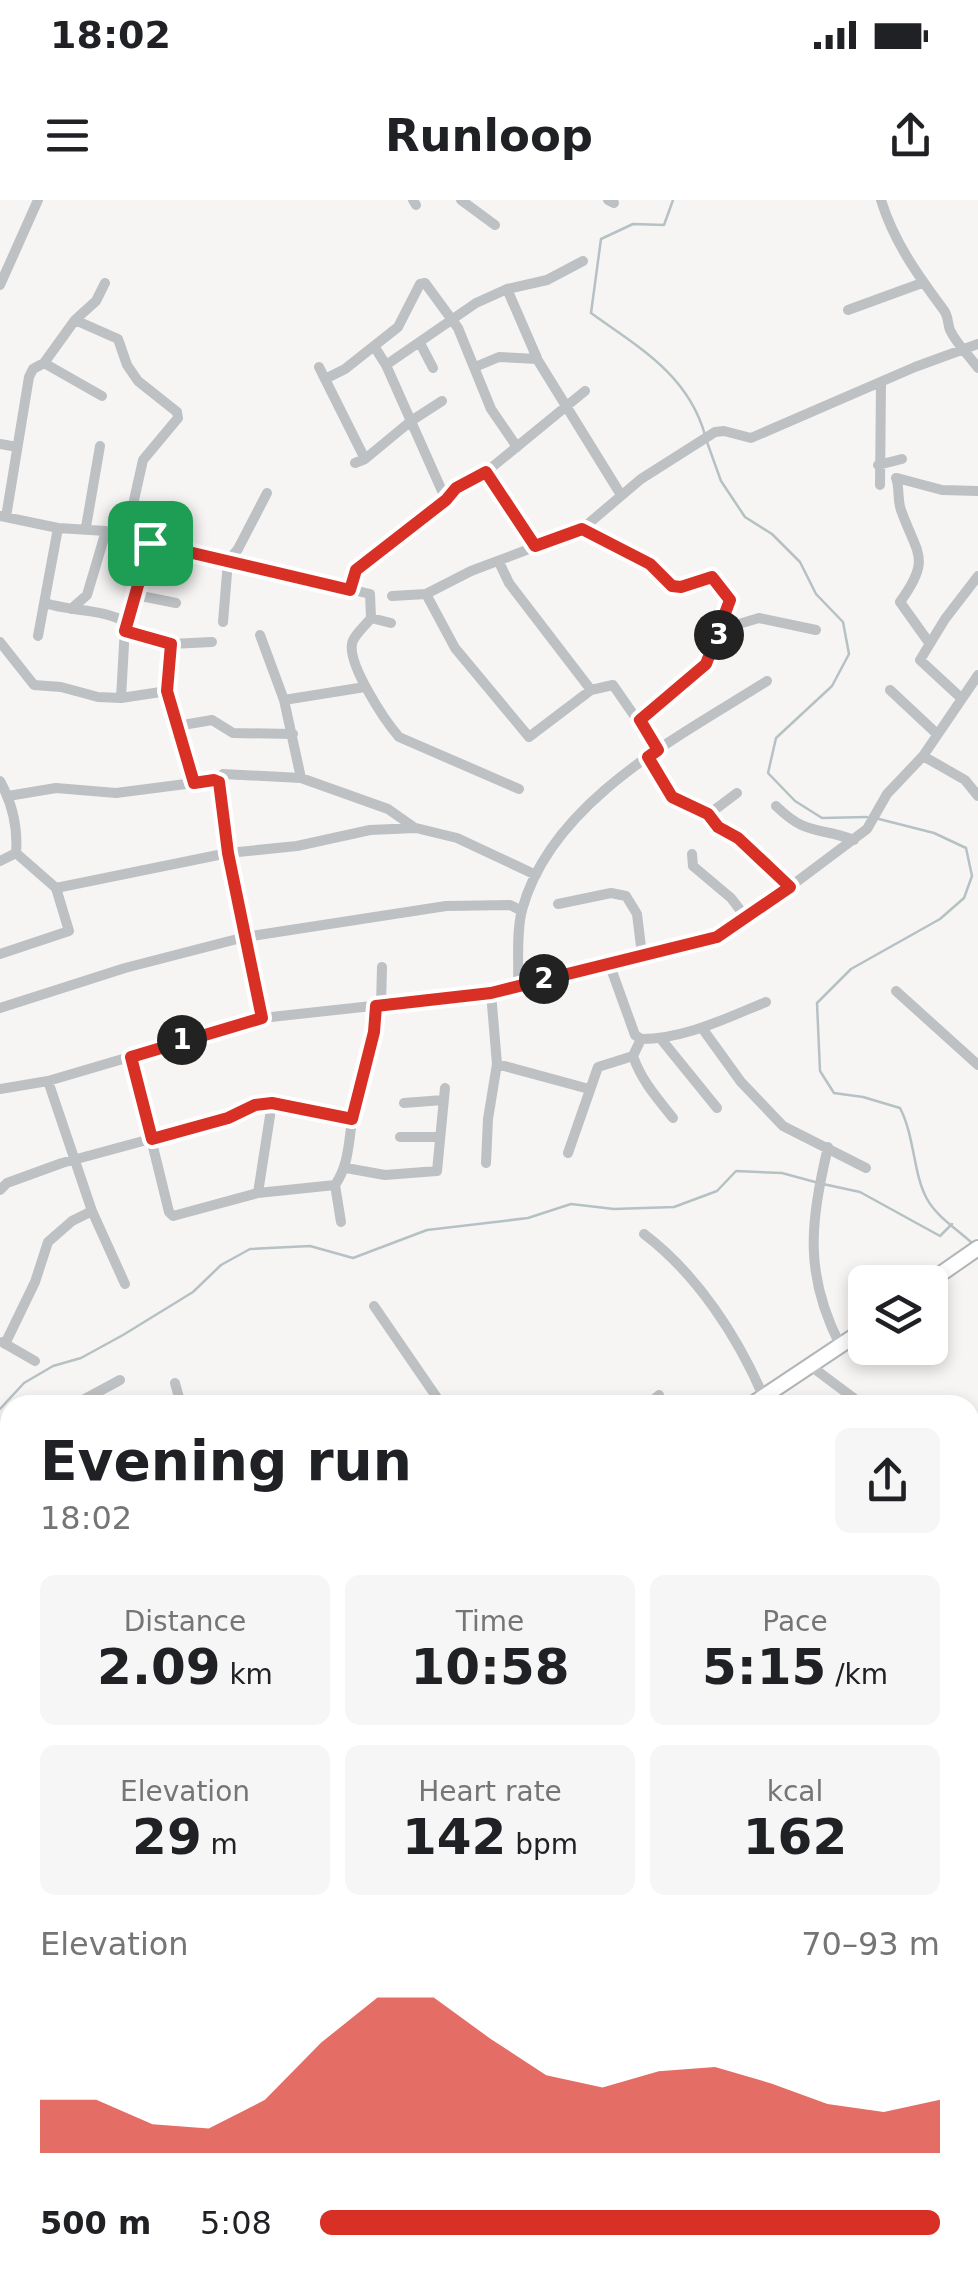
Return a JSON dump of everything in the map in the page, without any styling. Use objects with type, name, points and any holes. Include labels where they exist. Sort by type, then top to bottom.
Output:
[{"type":"street","points":[[461,200],[495,225]]},
{"type":"street","points":[[880,200],[889,229],[922,283],[947,314],[949,329],[962,350],[978,368]]},
{"type":"street","points":[[0,285],[35,201]]},
{"type":"street","points":[[0,257],[13,260]]},
{"type":"street","points":[[386,365],[451,318],[507,290],[546,280],[583,262]]},
{"type":"street","points":[[105,282],[96,301],[75,320],[29,377],[3,517],[58,528],[106,530],[372,596],[371,618],[352,644],[365,686],[386,722],[399,736],[519,789]]},
{"type":"street","points":[[442,401],[360,461],[322,373],[345,369],[398,327],[422,283],[426,283],[451,318],[495,416],[517,447]]},
{"type":"street","points":[[848,310],[922,283]]},
{"type":"street","points":[[507,290],[537,359],[620,495]]},
{"type":"street","points":[[75,320],[118,339],[127,365],[138,381],[178,412],[178,418],[143,460],[126,536]]},
{"type":"street","points":[[420,343],[433,368]]},
{"type":"street","points":[[392,596],[426,594],[582,529],[620,495],[715,432],[750,438],[978,344]]},
{"type":"street","points":[[374,346],[446,500]]},
{"type":"street","points":[[475,366],[499,356],[537,359]]},
{"type":"street","points":[[44,363],[102,396]]},
{"type":"street","points":[[880,475],[881,383]]},
{"type":"street","points":[[350,590],[356,570],[456,488],[486,472],[585,391]]},
{"type":"street","points":[[0,444],[17,447]]},
{"type":"street","points":[[86,527],[100,446]]},
{"type":"street","points":[[880,475],[902,459]]},
{"type":"street","points":[[486,472],[535,546]]},
{"type":"street","points":[[880,475],[942,490],[978,491]]},
{"type":"street","points":[[896,478],[900,482],[900,507],[920,556],[914,584],[900,602],[930,644]]},
{"type":"street","points":[[224,622],[228,561],[266,493]]},
{"type":"street","points":[[38,636],[58,528]]},
{"type":"street","points":[[582,529],[650,564],[672,586],[712,577],[730,600],[706,664],[640,720]]},
{"type":"street","points":[[79,607],[96,568],[106,530]]},
{"type":"street","points":[[121,698],[126,627],[150,543]]},
{"type":"street","points":[[498,562],[509,583],[592,690]]},
{"type":"street","points":[[960,697],[920,660],[978,576]]},
{"type":"street","points":[[136,594],[176,603]]},
{"type":"street","points":[[426,594],[456,648],[529,736],[592,690],[617,687],[640,720],[672,797],[708,814],[718,827],[738,838],[790,887]]},
{"type":"street","points":[[45,603],[114,614],[126,627],[171,644],[212,642]]},
{"type":"street","points":[[371,618],[391,623]]},
{"type":"street","points":[[722,629],[759,618],[816,630]]},
{"type":"street","points":[[260,634],[284,700],[301,778]]},
{"type":"street","points":[[0,642],[34,685],[121,698],[167,691]]},
{"type":"street","points":[[171,644],[167,691],[194,783]]},
{"type":"street","points":[[0,1089],[48,1080],[262,1018],[491,993],[717,937],[747,919],[866,829],[887,794],[922,756],[978,675]]},
{"type":"street","points":[[518,986],[522,912],[536,875],[579,812],[653,753],[767,681]]},
{"type":"street","points":[[284,700],[365,686]]},
{"type":"street","points":[[890,690],[936,734]]},
{"type":"street","points":[[177,726],[212,720],[233,733],[293,734]]},
{"type":"street","points":[[922,756],[978,783]]},
{"type":"street","points":[[8,796],[56,788],[116,792],[217,780],[224,774],[301,778],[388,809],[416,828]]},
{"type":"street","points":[[217,780],[262,1018]]},
{"type":"street","points":[[965,780],[978,796]]},
{"type":"street","points":[[0,781],[8,796],[17,836],[16,852]]},
{"type":"street","points":[[708,814],[737,792]]},
{"type":"street","points":[[776,806],[810,831],[854,840]]},
{"type":"street","points":[[56,888],[228,853],[296,846],[370,830],[416,828],[457,838],[536,875]]},
{"type":"street","points":[[0,861],[16,852]]},
{"type":"street","points":[[0,954],[69,930],[56,888],[16,852]]},
{"type":"street","points":[[692,854],[692,866],[731,898],[747,919]]},
{"type":"street","points":[[558,904],[611,893],[626,896],[637,914],[642,955]]},
{"type":"street","points":[[0,1008],[124,968],[245,937],[446,906],[510,905],[522,912]]},
{"type":"street","points":[[608,963],[635,1036],[641,1039],[661,1039],[702,1028],[766,1002]]},
{"type":"street","points":[[342,1222],[335,1185],[346,1168],[352,1119],[379,1006],[382,967]]},
{"type":"street","points":[[896,992],[978,1066]]},
{"type":"street","points":[[486,1163],[497,1064],[491,993]]},
{"type":"street","points":[[702,1028],[741,1082],[783,1126],[866,1168]]},
{"type":"street","points":[[568,1153],[598,1067],[633,1056],[641,1039]]},
{"type":"street","points":[[661,1039],[717,1108]]},
{"type":"street","points":[[633,1056],[647,1086],[674,1118]]},
{"type":"street","points":[[131,1057],[173,1216],[258,1192],[335,1185]]},
{"type":"street","points":[[497,1064],[590,1089]]},
{"type":"street","points":[[48,1080],[92,1211],[125,1284]]},
{"type":"street","points":[[346,1168],[385,1174],[437,1171],[444,1094],[404,1103]]},
{"type":"street","points":[[0,1190],[7,1184],[76,1160],[228,1118],[255,1105],[272,1103],[352,1119]]},
{"type":"street","points":[[258,1192],[272,1103]]},
{"type":"street","points":[[400,1137],[440,1137]]},
{"type":"street","points":[[828,1148],[813,1214],[818,1291],[840,1346]]},
{"type":"street","points":[[36,1362],[3,1342],[35,1282],[48,1242],[72,1221],[92,1211]]},
{"type":"street","points":[[644,1234],[670,1254],[698,1286],[750,1367],[756,1395]]},
{"type":"street","points":[[948,1269],[978,1248]]},
{"type":"street","points":[[374,1306],[435,1395]]},
{"type":"street","points":[[768,1395],[848,1341]]},
{"type":"street","points":[[812,1366],[850,1395]]},
{"type":"street","points":[[95,1395],[120,1380]]},
{"type":"street","points":[[175,1383],[178,1395]]},
{"type":"waterway","points":[[673,200],[664,225],[633,224],[601,239],[591,313],[643,350],[674,379],[687,395],[705,435]]},
{"type":"waterway","points":[[707,442],[721,481],[745,517],[772,534],[800,562],[816,594],[843,622],[849,654],[832,686],[776,738],[768,773],[795,801],[822,818],[867,817]]},
{"type":"waterway","points":[[879,819],[934,833],[966,848],[972,876],[964,898],[940,919],[851,969],[817,1003],[820,1071],[834,1093],[900,1108],[927,1199],[972,1243]]},
{"type":"waterway","points":[[13,1395],[24,1383],[53,1366],[81,1358],[193,1292],[221,1265],[250,1249],[310,1246],[353,1258],[427,1230],[528,1218],[571,1204],[614,1209],[674,1207],[717,1191],[736,1171],[782,1173],[815,1182]]},
{"type":"waterway","points":[[823,1184],[860,1192],[940,1236],[952,1224]]},
{"type":"route","points":[[486,472],[535,546],[582,529],[650,564],[672,586],[712,577],[730,600],[729,608],[706,664],[640,720],[658,750],[648,757],[672,797],[708,814],[718,827],[738,838],[790,887],[717,937],[491,993],[376,1006],[374,1032],[352,1119],[272,1103],[152,1139],[131,1057],[262,1018],[228,853],[219,782],[194,783],[167,691],[171,644],[125,631],[150,543],[350,590],[356,570],[456,488],[486,472]]}]
